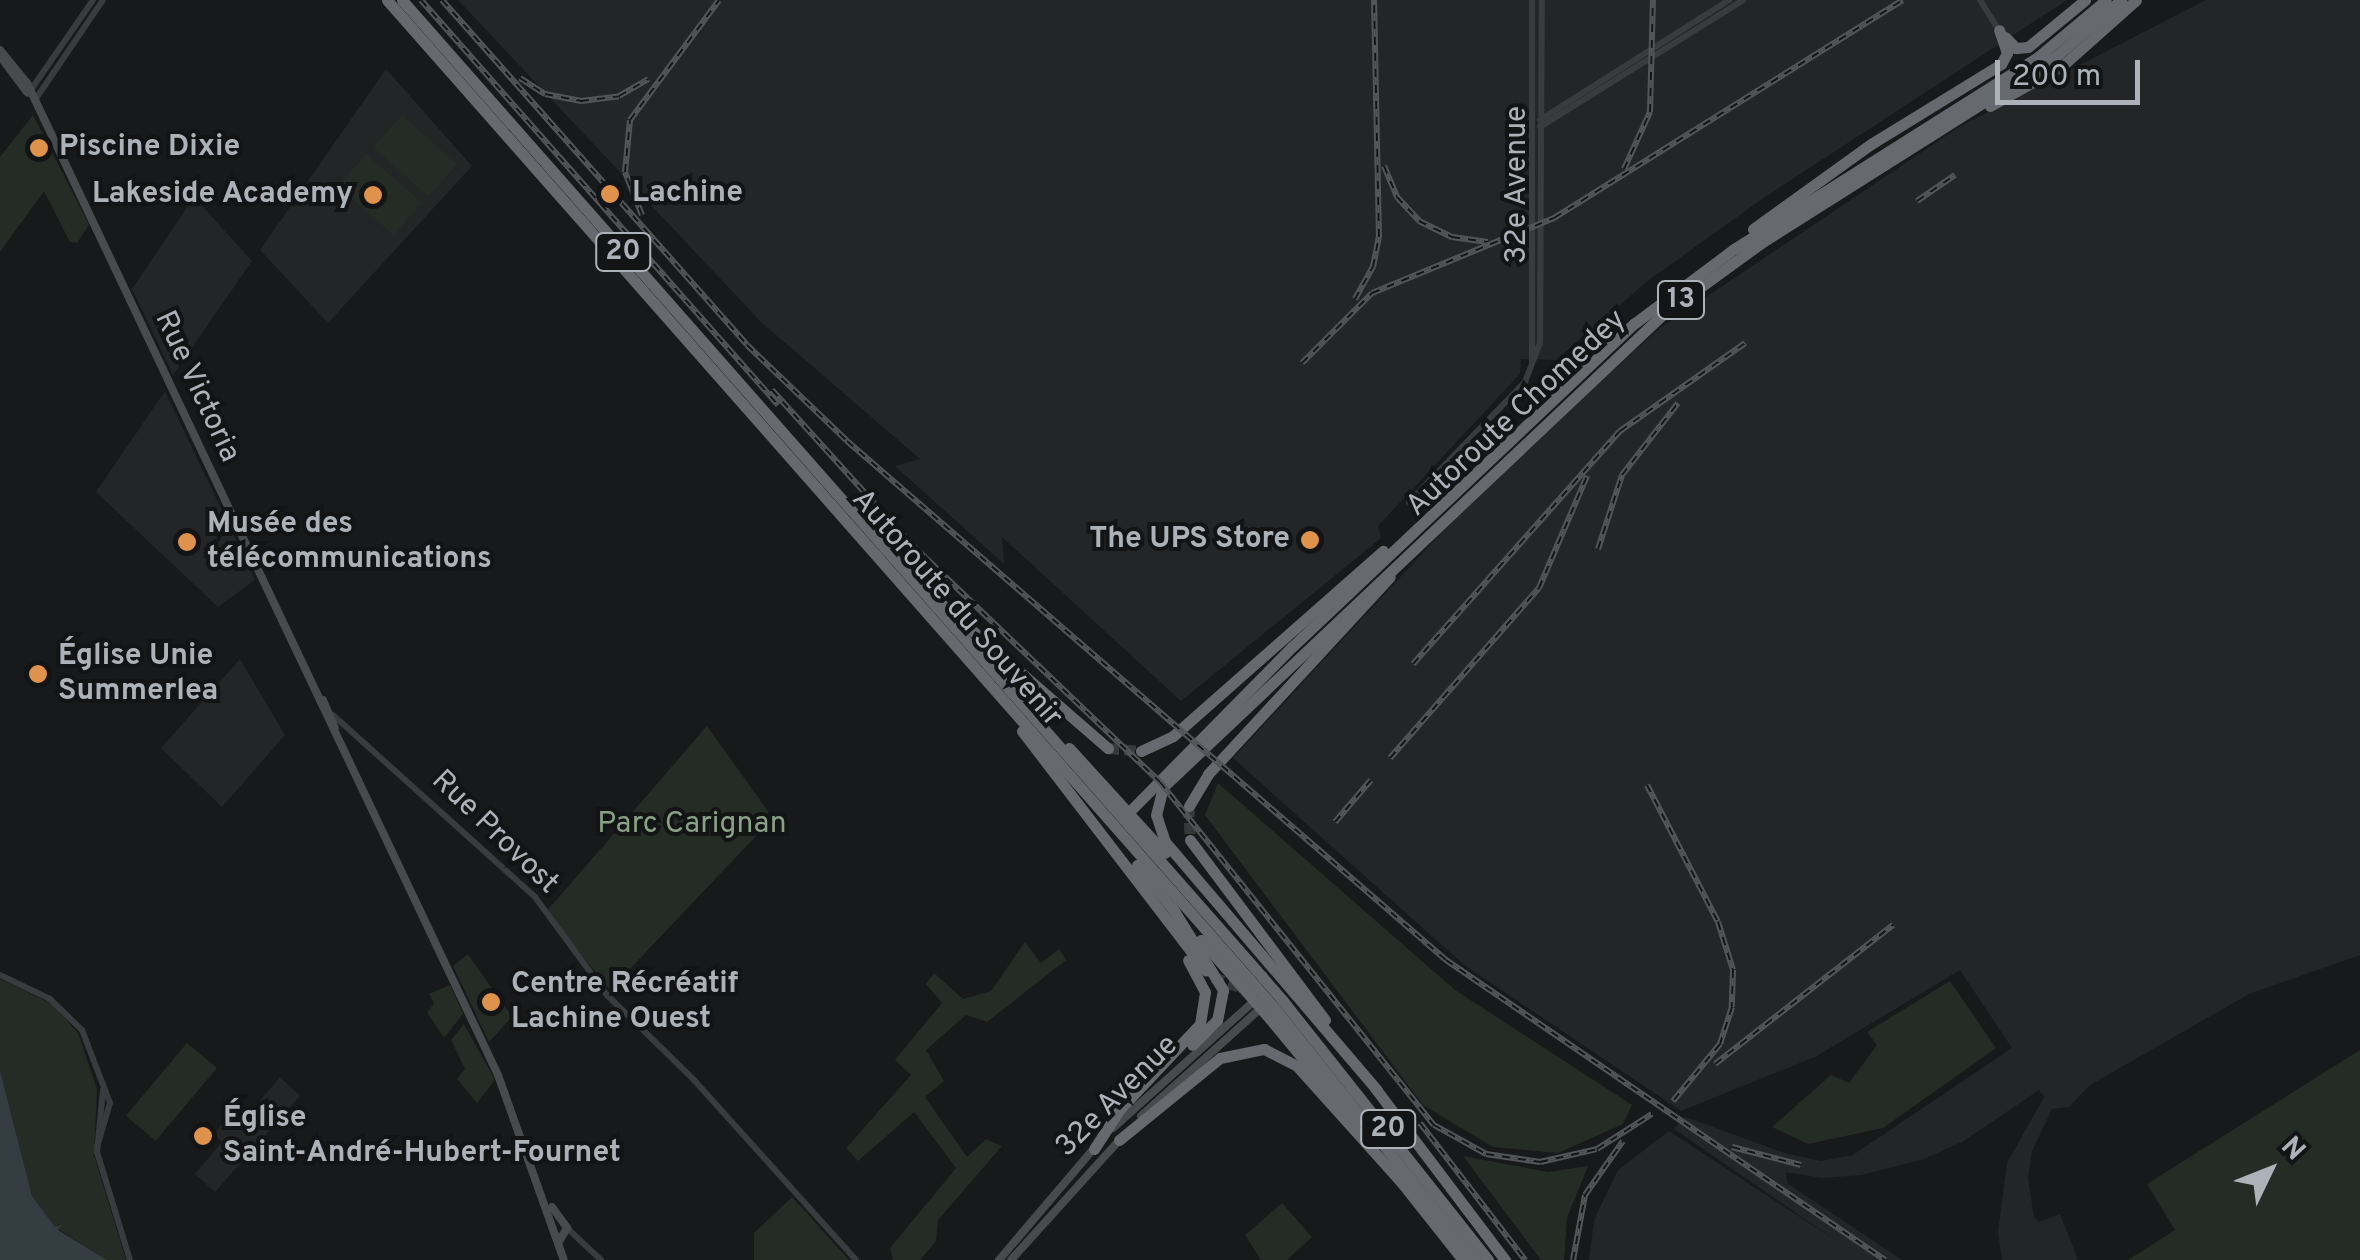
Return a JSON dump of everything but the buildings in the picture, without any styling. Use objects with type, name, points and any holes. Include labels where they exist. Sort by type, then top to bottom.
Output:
[{"type":"highway","name":"Autoroute du Souvenir","points":[[387,0],[1006,696],[1266,979],[1276,1010],[1475,1260]]},
{"type":"highway","name":"Autoroute du Souvenir","points":[[402,0],[907,574],[1006,696]]},
{"type":"highway","points":[[1999,30],[2013,46],[2025,48],[2085,0]]},
{"type":"highway","name":"Autoroute Chomedey","points":[[1475,480],[1588,364],[1694,277],[2039,56],[2106,0]]},
{"type":"highway","name":"Autoroute Chomedey","points":[[1134,808],[1475,480],[1700,285],[2062,52],[2120,0]]},
{"type":"highway","points":[[1962,116],[2052,73],[2136,0]]},
{"type":"highway","points":[[1694,277],[1871,144],[2001,64],[2007,52],[1999,30]]},
{"type":"highway","points":[[1141,751],[1172,736],[1475,480]]},
{"type":"highway","points":[[1190,806],[1202,780],[1475,480]]},
{"type":"highway","points":[[907,574],[1108,748]]},
{"type":"highway","points":[[1006,696],[1172,930],[1206,971]]},
{"type":"highway","points":[[1006,696],[1262,955]]},
{"type":"highway","points":[[1172,770],[1158,798],[1161,835],[1262,955],[1266,979]]},
{"type":"highway","points":[[1190,840],[1505,1260]]},
{"type":"highway","points":[[1124,1104],[1208,1031],[1222,1006],[1218,977],[1137,864]]},
{"type":"highway","points":[[1170,906],[1266,979],[1377,1090]]},
{"type":"highway","points":[[1094,1148],[1124,1104],[1192,1034],[1204,1012],[1202,983],[1172,930]]},
{"type":"highway","name":"Autoroute du Souvenir","points":[[1266,979],[1276,1010],[1488,1260]]},
{"type":"highway","points":[[1276,1010],[1463,1260]]},
{"type":"highway","points":[[1119,1140],[1220,1058],[1264,1048],[1292,1062],[1402,1183]]},
{"type":"main road","name":"Rue Victoria","points":[[0,53],[31,95],[499,1077],[546,1199],[564,1260]]},
{"type":"main road","name":"Rue Victoria","points":[[317,692],[333,714],[335,732]]},
{"type":"main road","name":"32e Avenue","points":[[1011,1260],[1266,979]]},
{"type":"main road","name":"32e Avenue","points":[[999,1260],[1094,1148],[1266,979]]},
{"type":"main road","name":"Rue Victoria","points":[[546,1199],[566,1231]]},
{"type":"main road","points":[[552,1220],[566,1231],[558,1243]]},
{"type":"street","points":[[31,95],[93,0]]},
{"type":"street","points":[[31,95],[103,0]]},
{"type":"street","name":"32e Avenue","points":[[1532,0],[1533,368]]},
{"type":"street","name":"32e Avenue","points":[[1533,368],[1540,343],[1542,0]]},
{"type":"street","points":[[1639,61],[1729,0]]},
{"type":"street","points":[[1531,134],[1541,122],[1743,0]]},
{"type":"street","points":[[1980,0],[1999,30]]},
{"type":"street","points":[[1530,203],[1541,203]]},
{"type":"street","points":[[1530,249],[1540,249]]},
{"type":"street","points":[[1409,502],[1533,368]]},
{"type":"street","name":"Rue Provost","points":[[333,714],[535,897],[606,994],[694,1080],[856,1260]]},
{"type":"street","points":[[0,975],[50,999],[76,1022],[110,1114],[97,1148],[130,1260]]},
{"type":"street","points":[[566,1231],[601,1260]]},
{"type":"shaded area","points":[[458,0],[2067,0],[1762,199],[1649,280],[1556,360],[1521,359],[1520,374],[1378,526],[1381,538],[1181,701],[1002,537],[1004,564],[895,466],[920,459],[760,321]]},
{"type":"shaded area","points":[[2206,0],[2360,0],[2360,955],[2249,994],[2090,1085],[2069,1107],[2052,1109],[2032,1151],[2028,1178],[2034,1217],[2039,1222],[2060,1214],[2078,1260],[2002,1260],[1998,1232],[2007,1163],[2044,1097],[2039,1090],[1962,1142],[1924,1159],[1862,1175],[1823,1178],[1786,1172],[1787,1183],[1902,1260],[1589,1260],[1594,1220],[1618,1170],[1669,1131],[1841,1244],[1674,1129],[1685,1117],[1788,1154],[1821,1161],[1853,1155],[2012,1048],[1960,970],[1815,1057],[1681,1111],[1463,964],[1233,758],[1490,480],[1660,328],[1959,127]]},
{"type":"shaded area","name":"Lakeside Academy","points":[[386,69],[472,166],[328,323],[260,250]]},
{"type":"shaded area","points":[[194,197],[252,261],[173,375],[132,289]]},
{"type":"shaded area","points":[[165,391],[255,580],[218,607],[96,492]]},
{"type":"shaded area","points":[[240,659],[285,735],[222,807],[161,748]]},
{"type":"shaded area","points":[[0,1070],[32,1196],[55,1227],[62,1224],[58,1230],[107,1260],[0,1260]]},
{"type":"shaded area","points":[[280,1077],[300,1096],[215,1192],[195,1174],[222,1142],[213,1134],[231,1115],[241,1123]]},
{"type":"green space","points":[[33,115],[89,225],[77,243],[70,242],[44,191],[0,252],[0,157]]},
{"type":"green space","points":[[402,115],[457,165],[428,196],[373,147]]},
{"type":"green space","points":[[366,154],[422,203],[394,235],[338,186]]},
{"type":"green space","name":"Parc Carignan","points":[[707,726],[773,818],[610,990],[546,912]]},
{"type":"green space","points":[[1218,783],[1455,990],[1632,1105],[1623,1124],[1558,1153],[1493,1147],[1423,1105],[1205,815]]},
{"type":"green space","points":[[1025,942],[1041,963],[1059,949],[1066,960],[987,1022],[966,1015],[926,1050],[944,1081],[925,1097],[967,1157],[986,1139],[1002,1146],[938,1220],[936,1241],[920,1260],[893,1260],[890,1248],[956,1168],[914,1112],[858,1161],[846,1148],[911,1075],[895,1060],[942,1003],[926,984],[934,973],[963,999],[991,991]]},
{"type":"green space","points":[[468,954],[512,1017],[489,1042],[453,966]]},
{"type":"green space","points":[[0,979],[52,1004],[78,1033],[97,1089],[94,1155],[126,1260],[107,1260],[58,1229],[60,1223],[55,1228],[32,1196],[0,1070]]},
{"type":"green space","points":[[1950,981],[1996,1048],[1883,1128],[1808,1144],[1772,1127],[1831,1075],[1849,1083],[1877,1045],[1867,1032]]},
{"type":"green space","points":[[450,985],[463,1014],[444,1038],[427,1012],[434,1004],[429,994]]},
{"type":"green space","points":[[464,1024],[495,1080],[477,1103],[457,1079],[465,1069],[451,1040]]},
{"type":"green space","points":[[187,1043],[217,1068],[156,1141],[126,1116]]},
{"type":"green space","points":[[2360,1050],[2360,1260],[2128,1260],[2175,1230],[2147,1184]]},
{"type":"green space","points":[[1463,1156],[1548,1172],[1588,1166],[1567,1218],[1564,1260],[1541,1260]]},
{"type":"green space","points":[[792,1197],[849,1260],[754,1260],[754,1233]]},
{"type":"green space","points":[[1282,1203],[1312,1237],[1287,1260],[1261,1260],[1245,1235]]},
{"type":"tunnel","points":[[1108,748],[1141,751]]},
{"type":"tunnel","points":[[1189,806],[1190,840]]},
{"type":"tunnel","points":[[1213,977],[1244,988],[1269,975]]},
{"type":"railway","points":[[421,0],[778,405]]},
{"type":"railway","points":[[442,0],[747,345],[847,441],[1446,960],[1885,1260]]},
{"type":"railway","points":[[642,215],[625,172],[630,120],[719,0]]},
{"type":"railway","points":[[1355,299],[1373,267],[1379,237],[1374,0]]},
{"type":"railway","points":[[1624,169],[1650,112],[1653,0]]},
{"type":"railway","points":[[1302,363],[1372,293],[1554,218],[1903,0]]},
{"type":"railway","points":[[520,78],[545,94],[581,101],[619,96],[649,79]]},
{"type":"railway","points":[[1384,166],[1397,197],[1419,221],[1452,237],[1488,242]]},
{"type":"railway","points":[[1917,201],[1955,175]]},
{"type":"railway","points":[[1413,664],[1620,431],[1745,343]]},
{"type":"railway","points":[[772,390],[912,545],[1160,782],[1434,1125],[1486,1154],[1540,1162],[1597,1149],[1652,1114]]},
{"type":"railway","points":[[1598,549],[1622,475],[1678,403]]},
{"type":"railway","points":[[1390,758],[1539,588],[1587,476]]},
{"type":"railway","points":[[1335,822],[1371,780]]},
{"type":"railway","points":[[1647,785],[1718,922],[1733,970],[1732,1007],[1720,1044],[1673,1101]]},
{"type":"railway","points":[[1715,1064],[1893,925]]},
{"type":"railway","points":[[1420,1123],[1525,1260]]},
{"type":"railway","points":[[1573,1260],[1585,1195],[1623,1141]]},
{"type":"railway","points":[[1732,1147],[1801,1165]]},
{"type":"place","name":"Piscine Dixie","points":[[39,148]]},
{"type":"place","name":"Lachine","points":[[610,194]]},
{"type":"place","name":"Lakeside Academy","points":[[373,195]]},
{"type":"place","name":"The UPS Store","points":[[1310,540]]},
{"type":"place","name":"Musée des télécommunications","points":[[187,542]]},
{"type":"place","name":"Église Unie Summerlea","points":[[38,674]]},
{"type":"place","name":"Centre Récréatif Lachine Ouest","points":[[491,1002]]},
{"type":"place","name":"Église Saint-André-Hubert-Fournet","points":[[203,1136]]}]
